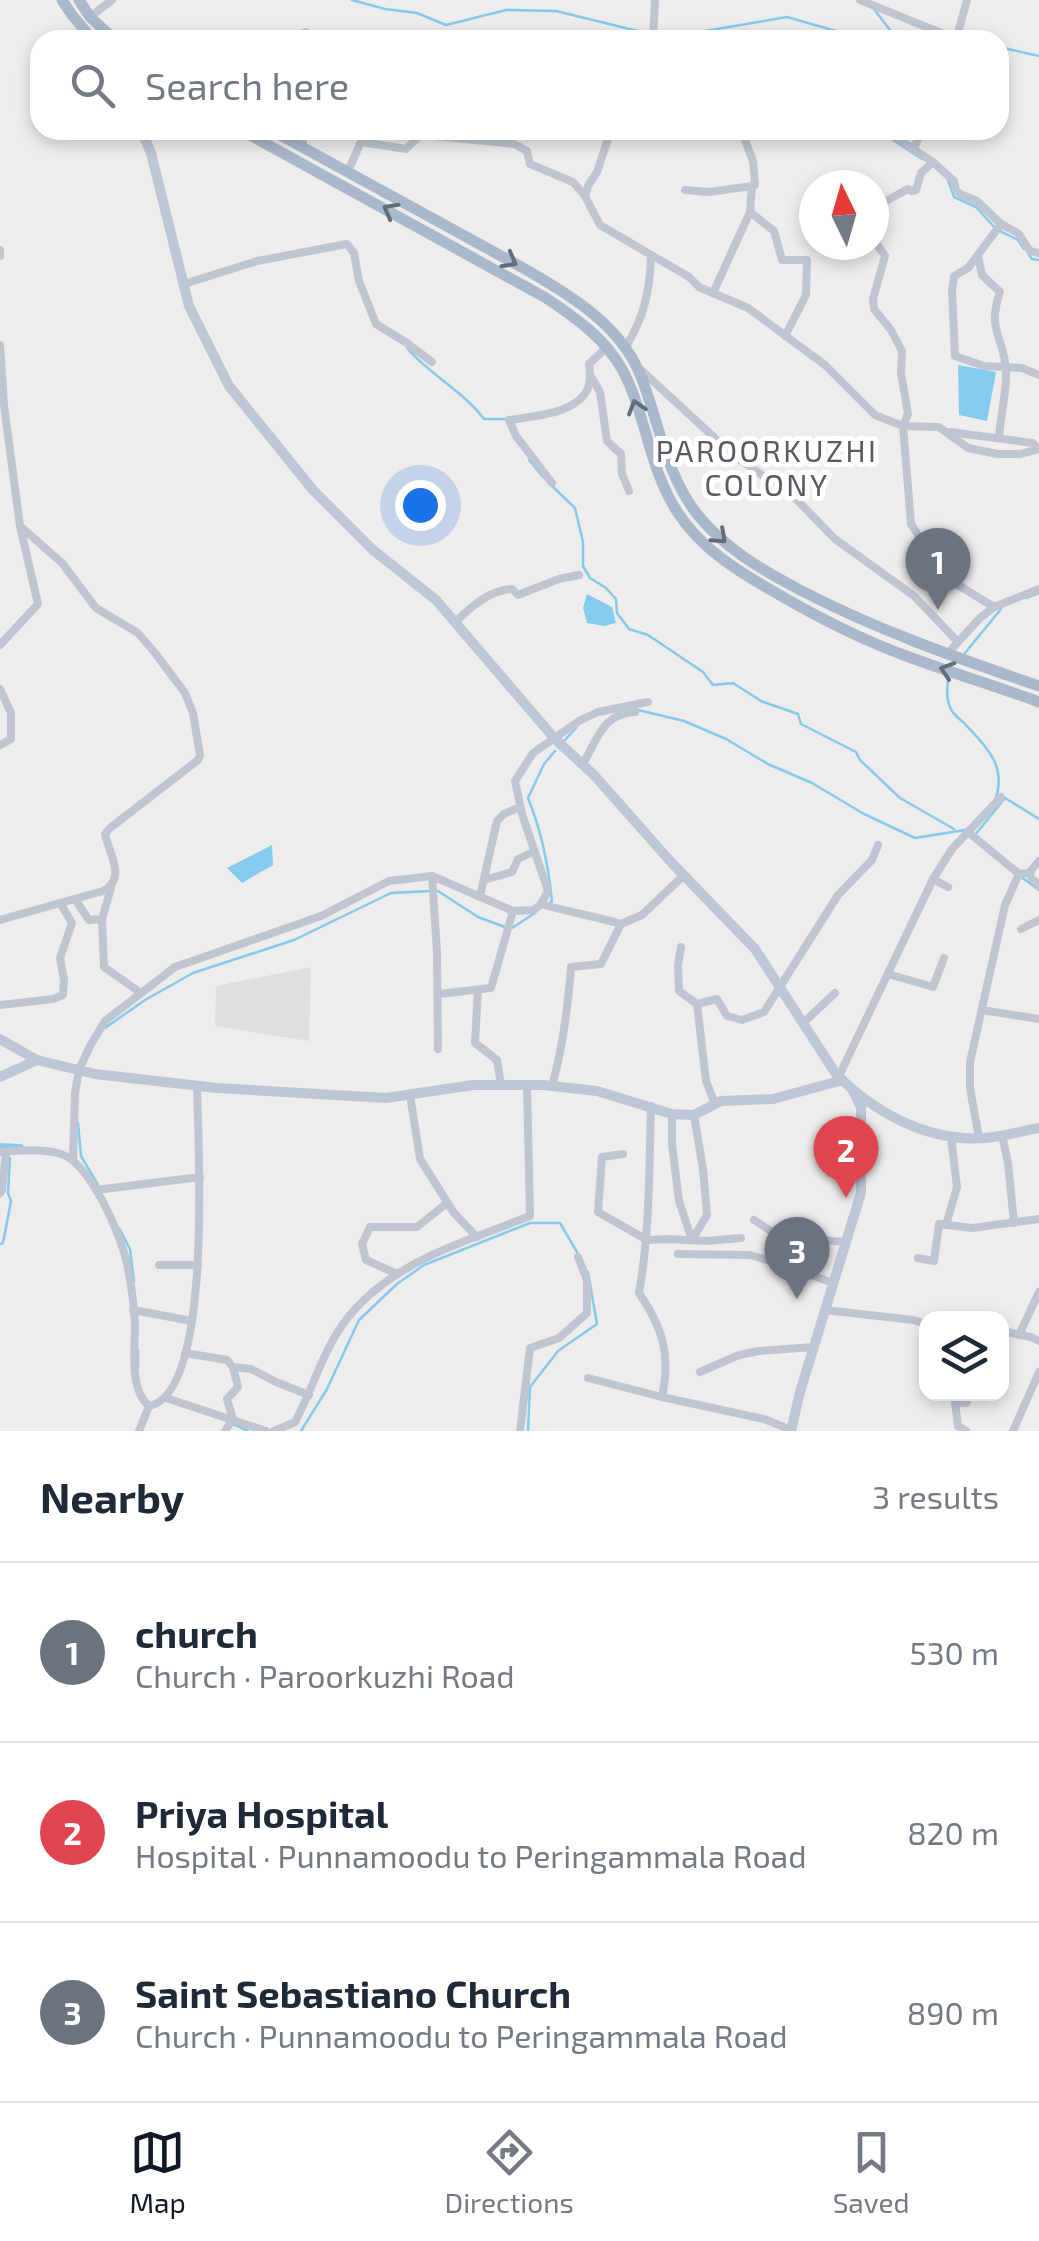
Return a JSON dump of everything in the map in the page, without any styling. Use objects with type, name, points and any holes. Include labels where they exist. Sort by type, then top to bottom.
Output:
[{"type":"main road","points":[[62,0],[84,30]]},
{"type":"main road","points":[[79,0],[104,30]]},
{"type":"main road","points":[[145,140],[189,306],[230,386],[314,490],[373,550],[436,600],[555,739],[755,948],[841,1078],[910,1127],[951,1137],[979,1138],[1039,1128]]},
{"type":"main road","points":[[259,140],[576,318],[623,372],[660,481],[688,527],[743,574],[791,602],[906,656],[1039,702]]},
{"type":"main road","points":[[290,140],[554,286],[594,314],[636,366],[674,475],[698,515],[722,541],[752,563],[847,614],[1039,686]]},
{"type":"main road","points":[[0,1039],[36,1060],[79,1070],[197,1086],[386,1098],[473,1085],[552,1086],[596,1090],[672,1114],[694,1114],[722,1101],[774,1100],[841,1078]]},
{"type":"main road","points":[[0,1076],[36,1060]]},
{"type":"main road","points":[[791,1430],[861,1193],[862,1108],[853,1090]]},
{"type":"street","points":[[90,17],[112,0]]},
{"type":"street","points":[[653,30],[655,0]]},
{"type":"street","points":[[860,0],[932,30]]},
{"type":"street","points":[[959,30],[967,0]]},
{"type":"street","points":[[303,140],[303,147]]},
{"type":"street","points":[[348,171],[362,142],[406,149],[415,140]]},
{"type":"street","points":[[474,140],[514,144],[527,151],[530,164],[573,182],[586,196],[600,224],[699,288],[748,308],[824,365],[874,415],[902,426],[938,427],[945,432],[968,448],[997,454],[1038,449],[1033,444],[945,432]]},
{"type":"street","points":[[586,196],[608,140]]},
{"type":"street","points":[[713,293],[750,212],[755,185],[753,161],[745,140]]},
{"type":"street","points":[[901,140],[954,180],[960,194],[977,201],[1018,234],[1030,252],[1039,252]]},
{"type":"street","points":[[914,149],[917,140]]},
{"type":"street","points":[[889,199],[908,189],[916,190],[921,173],[932,162]]},
{"type":"street","points":[[685,190],[708,192],[752,186]]},
{"type":"street","points":[[750,212],[774,231],[782,260],[806,260],[806,295],[785,336]]},
{"type":"street","points":[[1001,224],[968,268],[954,276],[955,356],[984,366],[1022,368],[1039,375]]},
{"type":"street","points":[[184,284],[257,260],[347,244],[354,253],[359,282],[376,324],[432,362]]},
{"type":"street","points":[[625,348],[640,324],[651,255]]},
{"type":"street","points":[[978,256],[982,274],[1000,292],[994,310],[994,330],[1007,376],[998,438]]},
{"type":"street","points":[[883,260],[874,309],[892,330],[902,351],[900,373],[908,414],[902,426],[911,524],[935,571],[994,607]]},
{"type":"street","points":[[0,346],[20,526],[38,604],[0,645]]},
{"type":"street","points":[[552,483],[516,436],[509,420],[564,410],[586,392],[590,383],[589,364],[606,348]]},
{"type":"street","points":[[589,364],[593,383],[600,392],[606,441],[621,454],[622,474],[630,491]]},
{"type":"street","points":[[636,366],[732,454],[796,499],[835,539],[914,596],[958,642]]},
{"type":"street","points":[[0,474],[12,467]]},
{"type":"street","points":[[20,526],[62,563],[96,608],[138,634],[185,693],[193,713],[198,760],[105,834],[116,881],[102,919],[104,967],[141,993]]},
{"type":"street","points":[[456,622],[472,606],[503,589],[512,588],[518,595],[580,575]]},
{"type":"street","points":[[948,654],[994,607],[1039,589]]},
{"type":"street","points":[[0,688],[11,713],[11,739],[0,745]]},
{"type":"street","points":[[73,1160],[79,1070],[90,1046],[105,1021],[175,967],[321,916],[389,881],[432,876],[506,910],[534,910],[542,904],[548,891],[533,852],[515,781],[533,753],[579,721],[598,712],[648,702]]},
{"type":"street","points":[[582,765],[604,724],[635,712]]},
{"type":"street","points":[[841,1078],[934,879],[952,849],[1001,797]]},
{"type":"street","points":[[480,896],[497,821],[520,807]]},
{"type":"street","points":[[968,832],[1039,885]]},
{"type":"street","points":[[696,1004],[717,999],[727,1016],[742,1020],[764,1012],[838,895],[872,860],[878,846]]},
{"type":"street","points":[[484,880],[512,872],[518,860],[533,852]]},
{"type":"street","points":[[979,1138],[970,1088],[970,1062],[1005,905],[1021,875],[1039,861]]},
{"type":"street","points":[[850,862],[857,875]]},
{"type":"street","points":[[542,904],[621,924],[642,915],[684,875]]},
{"type":"street","points":[[432,876],[438,1049]]},
{"type":"street","points":[[934,879],[948,887]]},
{"type":"street","points":[[0,920],[112,886]]},
{"type":"street","points":[[75,898],[89,920],[102,919]]},
{"type":"street","points":[[821,900],[830,908]]},
{"type":"street","points":[[0,1005],[63,995],[60,958],[72,923],[60,903]]},
{"type":"street","points":[[439,994],[490,988],[513,911]]},
{"type":"street","points":[[1022,929],[1039,920]]},
{"type":"street","points":[[552,1086],[564,1031],[571,967],[601,964],[621,924]]},
{"type":"street","points":[[681,947],[679,991],[696,1004],[706,1081],[715,1104]]},
{"type":"street","points":[[888,974],[933,987],[944,958]]},
{"type":"street","points":[[478,990],[476,1043],[497,1060],[500,1085]]},
{"type":"street","points":[[803,1023],[836,993]]},
{"type":"street","points":[[982,1010],[1039,1020]]},
{"type":"street","points":[[275,1431],[294,1422],[342,1325],[364,1300],[412,1264],[530,1216],[527,1085]]},
{"type":"street","points":[[139,1431],[181,1367],[192,1320],[200,1177],[197,1086]]},
{"type":"street","points":[[410,1095],[420,1159],[447,1202],[477,1237]]},
{"type":"street","points":[[651,1106],[640,1292],[662,1333],[667,1373],[662,1397]]},
{"type":"street","points":[[672,1114],[679,1201],[692,1240]]},
{"type":"street","points":[[692,1240],[707,1215],[694,1114]]},
{"type":"street","points":[[1002,1135],[1014,1223]]},
{"type":"street","points":[[918,1258],[934,1262],[942,1224],[957,1187],[951,1137]]},
{"type":"street","points":[[0,1193],[3,1152],[43,1151],[73,1160],[99,1190],[127,1261],[137,1311],[140,1398],[266,1431]]},
{"type":"street","points":[[623,1154],[602,1157],[598,1212],[646,1240],[741,1238]]},
{"type":"street","points":[[99,1190],[200,1177]]},
{"type":"street","points":[[397,1274],[366,1260],[362,1244],[370,1227],[417,1227],[447,1202]]},
{"type":"street","points":[[928,1214],[942,1224],[972,1228],[1039,1219]]},
{"type":"street","points":[[754,1220],[780,1237],[846,1242]]},
{"type":"street","points":[[678,1254],[750,1255],[833,1284]]},
{"type":"street","points":[[520,1431],[530,1348],[558,1338],[587,1313],[587,1280],[578,1257]]},
{"type":"street","points":[[158,1265],[198,1265]]},
{"type":"street","points":[[1019,1335],[1039,1292]]},
{"type":"street","points":[[825,1310],[919,1322]]},
{"type":"street","points":[[137,1311],[192,1320]]},
{"type":"street","points":[[1009,1333],[1039,1340]]},
{"type":"street","points":[[700,1372],[739,1354],[814,1347]]},
{"type":"street","points":[[185,1353],[227,1360],[234,1367],[238,1387],[227,1399],[230,1424]]},
{"type":"street","points":[[234,1367],[251,1369],[309,1395]]},
{"type":"street","points":[[1013,1431],[1039,1372]]},
{"type":"street","points":[[588,1378],[764,1418],[791,1430]]},
{"type":"street","points":[[966,1431],[958,1426],[954,1402],[968,1401]]},
{"type":"shaded area","points":[[311,967],[309,1041],[215,1026],[216,986]]},
{"type":"water","points":[[958,365],[996,372],[987,421],[959,415]]},
{"type":"water","points":[[587,594],[612,607],[616,623],[587,623],[583,608]]},
{"type":"water","points":[[272,845],[273,865],[242,883],[227,868]]},
{"type":"waterway","points":[[352,0],[417,13],[446,25],[506,10],[556,11],[634,30]]},
{"type":"waterway","points":[[874,9],[890,30]]},
{"type":"waterway","points":[[711,30],[787,17],[832,30]]},
{"type":"waterway","points":[[1009,49],[1039,56]]},
{"type":"waterway","points":[[893,140],[922,159]]},
{"type":"waterway","points":[[948,180],[954,197],[976,207],[996,229],[1018,240],[1024,249]]},
{"type":"waterway","points":[[1029,255],[1039,260]]},
{"type":"waterway","points":[[407,348],[484,419],[506,419]]},
{"type":"waterway","points":[[529,460],[543,477]]},
{"type":"waterway","points":[[552,486],[575,508],[583,542],[583,566],[590,578],[616,599],[617,613],[629,629],[648,635],[703,672],[713,685],[733,683],[761,701],[798,714],[801,724],[856,752],[900,798],[954,829]]},
{"type":"waterway","points":[[1026,598],[1039,593]]},
{"type":"waterway","points":[[965,653],[1001,609]]},
{"type":"waterway","points":[[948,680],[952,711],[986,748],[996,766],[999,777],[995,800]]},
{"type":"waterway","points":[[634,709],[684,721],[726,739],[915,838],[965,830]]},
{"type":"waterway","points":[[564,741],[576,728]]},
{"type":"waterway","points":[[550,903],[544,849],[528,798],[544,764],[555,751]]},
{"type":"waterway","points":[[975,835],[1005,798],[1039,819]]},
{"type":"waterway","points":[[1020,876],[1039,890]]},
{"type":"waterway","points":[[105,1028],[193,973],[294,940],[391,893],[430,891]]},
{"type":"waterway","points":[[438,891],[478,917],[505,927]]},
{"type":"waterway","points":[[512,928],[535,913]]},
{"type":"waterway","points":[[78,1123],[81,1156],[98,1185]]},
{"type":"waterway","points":[[0,1147],[20,1148]]},
{"type":"waterway","points":[[0,1244],[11,1201],[10,1158]]},
{"type":"waterway","points":[[301,1431],[327,1389],[359,1320],[424,1265],[530,1223],[560,1223],[577,1252]]},
{"type":"waterway","points":[[119,1228],[130,1249],[134,1282]]},
{"type":"waterway","points":[[528,1431],[530,1387],[558,1351],[597,1324],[588,1272]]},
{"type":"waterway","points":[[138,1350],[138,1367]]},
{"type":"waterway","points":[[231,1423],[248,1431]]},
{"type":"place","name":"church","points":[[938,610]]},
{"type":"place","name":"Priya Hospital","points":[[846,1198]]},
{"type":"place","name":"Saint Sebastiano Church","points":[[797,1299]]},
{"type":"district","name":"PAROORKUZHI COLONY","points":[[767,467]]}]
